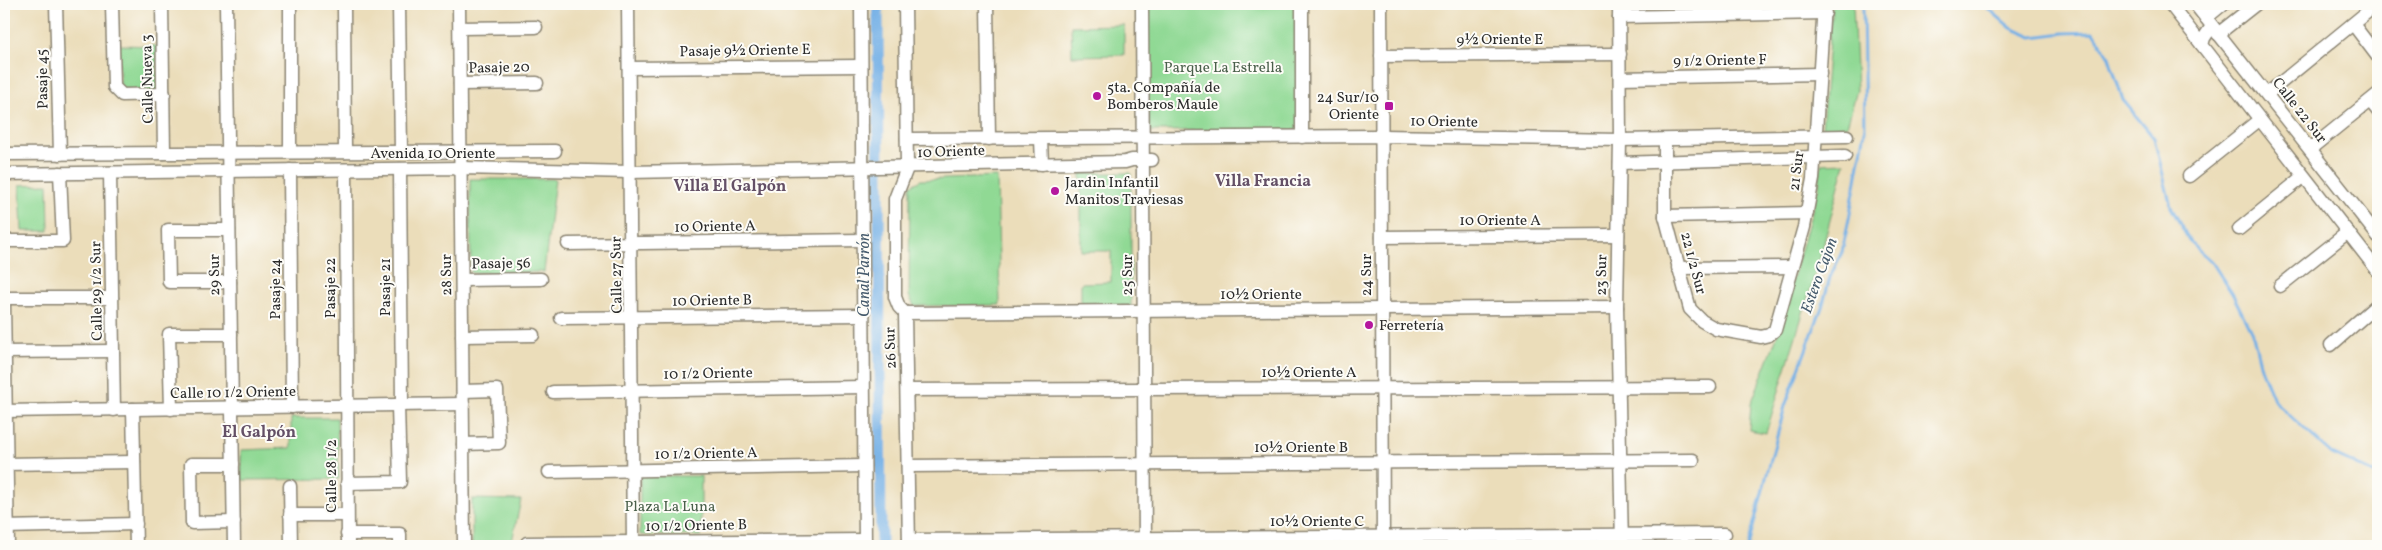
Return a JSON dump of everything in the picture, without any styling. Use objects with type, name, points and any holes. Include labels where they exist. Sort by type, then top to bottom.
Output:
[{"type":"street","name":"Pasaje 45","points":[[56,4],[60,154]]},
{"type":"street","points":[[112,4],[114,87],[117,93],[122,95],[164,94]]},
{"type":"street","name":"Calle Nueva 3","points":[[162,4],[164,153]]},
{"type":"street","name":"29 Sur","points":[[226,4],[234,546]]},
{"type":"street","points":[[290,4],[290,152]]},
{"type":"street","points":[[344,4],[345,152]]},
{"type":"street","points":[[399,4],[401,151]]},
{"type":"street","name":"28 Sur","points":[[459,4],[464,546]]},
{"type":"street","name":"Calle 27 Sur","points":[[628,4],[632,243],[633,544]]},
{"type":"street","name":"26 Sur","points":[[860,4],[861,66],[867,168],[862,240],[864,543]]},
{"type":"street","name":"26 Sur","points":[[905,4],[907,168],[895,199],[895,297],[899,307],[905,313],[908,390],[909,543]]},
{"type":"street","points":[[987,4],[990,139]]},
{"type":"street","name":"25 Sur","points":[[1142,4],[1143,138],[1147,160],[1144,311],[1145,542]]},
{"type":"street","points":[[1302,4],[1302,137]]},
{"type":"street","name":"24 Sur","points":[[1381,4],[1383,541]]},
{"type":"street","name":"23 Sur","points":[[1619,4],[1620,163],[1617,307],[1621,540]]},
{"type":"street","points":[[2170,4],[2378,271]]},
{"type":"street","name":"Calle 22 Sur","points":[[2195,4],[2378,236]]},
{"type":"street","points":[[2202,45],[2223,4]]},
{"type":"street","points":[[2212,26],[2256,4]]},
{"type":"street","points":[[2267,94],[2377,4]]},
{"type":"street","points":[[1619,17],[1684,10],[1824,9]]},
{"type":"street","name":"21 Sur","points":[[1769,335],[1775,330],[1807,213],[1815,157],[1824,9]]},
{"type":"street","points":[[2353,24],[2378,56]]},
{"type":"street","points":[[460,28],[536,27]]},
{"type":"street","name":"9½ Oriente E","points":[[1381,56],[1620,54]]},
{"type":"street","name":"Pasaje 9½ Oriente E","points":[[628,68],[861,66]]},
{"type":"street","name":"9 1/2 Oriente F","points":[[1620,78],[1820,74]]},
{"type":"street","name":"Pasaje 20","points":[[460,84],[537,83]]},
{"type":"street","points":[[2310,149],[2374,98],[2378,111]]},
{"type":"street","points":[[2189,176],[2259,120]]},
{"type":"street","name":"10 Oriente","points":[[907,139],[1382,136],[1665,140],[1848,136]]},
{"type":"street","points":[[1041,139],[1042,164]]},
{"type":"street","name":"22 1/2 Sur","points":[[1665,140],[1665,216],[1690,309],[1702,321],[1716,329],[1761,337],[1769,335]]},
{"type":"street","name":"Avenida 10 Oriente","points":[[4,154],[555,151]]},
{"type":"street","points":[[1620,163],[1845,156]]},
{"type":"street","name":"10 Oriente","points":[[867,168],[1147,160]]},
{"type":"street","name":"Avenida 10 Oriente","points":[[4,174],[461,168],[630,172],[867,168]]},
{"type":"street","name":"Pasaje 21","points":[[347,483],[400,482],[400,169]]},
{"type":"street","name":"Pasaje 24","points":[[290,170],[292,407]]},
{"type":"street","name":"Pasaje 22","points":[[346,170],[347,406]]},
{"type":"street","points":[[4,241],[63,241],[60,173]]},
{"type":"street","name":"Calle 29 1/2 Sur","points":[[110,173],[114,410]]},
{"type":"street","points":[[2239,228],[2303,177]]},
{"type":"street","points":[[2321,198],[2338,184]]},
{"type":"street","points":[[1665,216],[1807,213]]},
{"type":"street","points":[[230,230],[168,230],[169,282],[230,282]]},
{"type":"street","points":[[2280,286],[2348,232]]},
{"type":"street","name":"10 Oriente A","points":[[1382,237],[1618,235]]},
{"type":"street","name":"10 Oriente A","points":[[568,244],[862,240]]},
{"type":"street","points":[[1678,268],[1793,267]]},
{"type":"street","name":"Pasaje 56","points":[[462,280],[541,279]]},
{"type":"street","points":[[4,298],[112,298]]},
{"type":"street","points":[[4,304],[6,527],[8,546]]},
{"type":"street","points":[[2331,344],[2378,304]]},
{"type":"street","name":"10½ Oriente","points":[[905,313],[1617,307]]},
{"type":"street","name":"10 Oriente B","points":[[561,318],[863,315]]},
{"type":"street","points":[[170,409],[169,334],[231,334]]},
{"type":"street","points":[[462,336],[533,335]]},
{"type":"street","points":[[4,352],[113,352]]},
{"type":"street","name":"10 1/2 Oriente","points":[[553,392],[864,387]]},
{"type":"street","name":"10½ Oriente A","points":[[908,390],[1710,387]]},
{"type":"street","points":[[463,391],[497,390],[499,443],[464,444]]},
{"type":"street","name":"Calle 10 1/2 Oriente","points":[[5,412],[463,404]]},
{"type":"street","name":"Calle 28 1/2","points":[[347,406],[348,540]]},
{"type":"street","points":[[132,409],[136,546]]},
{"type":"street","name":"10½ Oriente B","points":[[908,466],[1693,460]]},
{"type":"street","points":[[5,464],[134,462]]},
{"type":"street","points":[[233,464],[191,464],[192,523],[234,522]]},
{"type":"street","name":"10 1/2 Oriente A","points":[[549,472],[864,466]]},
{"type":"street","points":[[290,486],[291,546]]},
{"type":"street","points":[[290,515],[347,514]]},
{"type":"street","points":[[6,527],[136,524]]},
{"type":"street","points":[[348,540],[400,534],[400,546]]},
{"type":"street","name":"10½ Oriente C","points":[[909,543],[1621,540],[1725,534]]},
{"type":"street","name":"10 1/2 Oriente B","points":[[527,543],[864,543]]},
{"type":"green space","name":"Parque La Estrella","points":[[1147,4],[1298,4],[1299,130],[1149,131]]},
{"type":"green space","points":[[1832,4],[1853,4],[1857,90],[1847,126],[1822,128]]},
{"type":"green space","points":[[1124,25],[1124,55],[1072,56],[1071,26]]},
{"type":"green space","points":[[118,45],[157,46],[157,91],[120,89]]},
{"type":"green space","points":[[1845,163],[1820,258],[1766,433],[1749,430],[1751,404],[1776,339],[1819,186],[1821,164]]},
{"type":"green space","points":[[1081,173],[1131,173],[1131,306],[1081,306],[1081,283],[1111,282],[1111,251],[1081,251]]},
{"type":"green space","points":[[997,177],[1000,305],[914,306],[909,296],[910,186],[921,180]]},
{"type":"green space","points":[[470,179],[555,179],[544,272],[471,273]]},
{"type":"green space","points":[[48,184],[49,231],[22,231],[20,185]]},
{"type":"green space","points":[[291,418],[337,418],[339,479],[241,480],[241,450],[291,448]]},
{"type":"green space","name":"Plaza La Luna","points":[[640,476],[701,476],[701,536],[640,535]]},
{"type":"green space","points":[[472,499],[521,500],[511,546],[472,546]]},
{"type":"green space","points":[[1391,543],[1452,543],[1452,546],[1391,546]]},
{"type":"waterway","name":"Canal Parrón","points":[[878,4],[881,546]]},
{"type":"waterway","name":"Estero Cajon","points":[[1748,546],[1785,406],[1822,307],[1830,277],[1842,252],[1865,131],[1863,4]]},
{"type":"waterway","points":[[1983,4],[2011,28],[2032,37],[2093,32],[2109,57],[2123,100],[2154,138],[2171,207],[2190,242],[2212,262],[2233,295],[2253,335],[2261,368],[2275,402],[2332,454],[2378,475]]},
{"type":"place","name":"5ta. Compañía de Bomberos Maule","points":[[1097,96]]},
{"type":"place","name":"24 Sur/10 Oriente","points":[[1389,106]]},
{"type":"place","name":"Jardin Infantil Manitos Traviesas","points":[[1055,191]]},
{"type":"place","name":"Ferretería","points":[[1369,325]]},
{"type":"district","name":"Villa Francia","points":[[1263,180]]},
{"type":"district","name":"Villa El Galpón","points":[[730,185]]},
{"type":"district","name":"El Galpón","points":[[259,431]]}]
